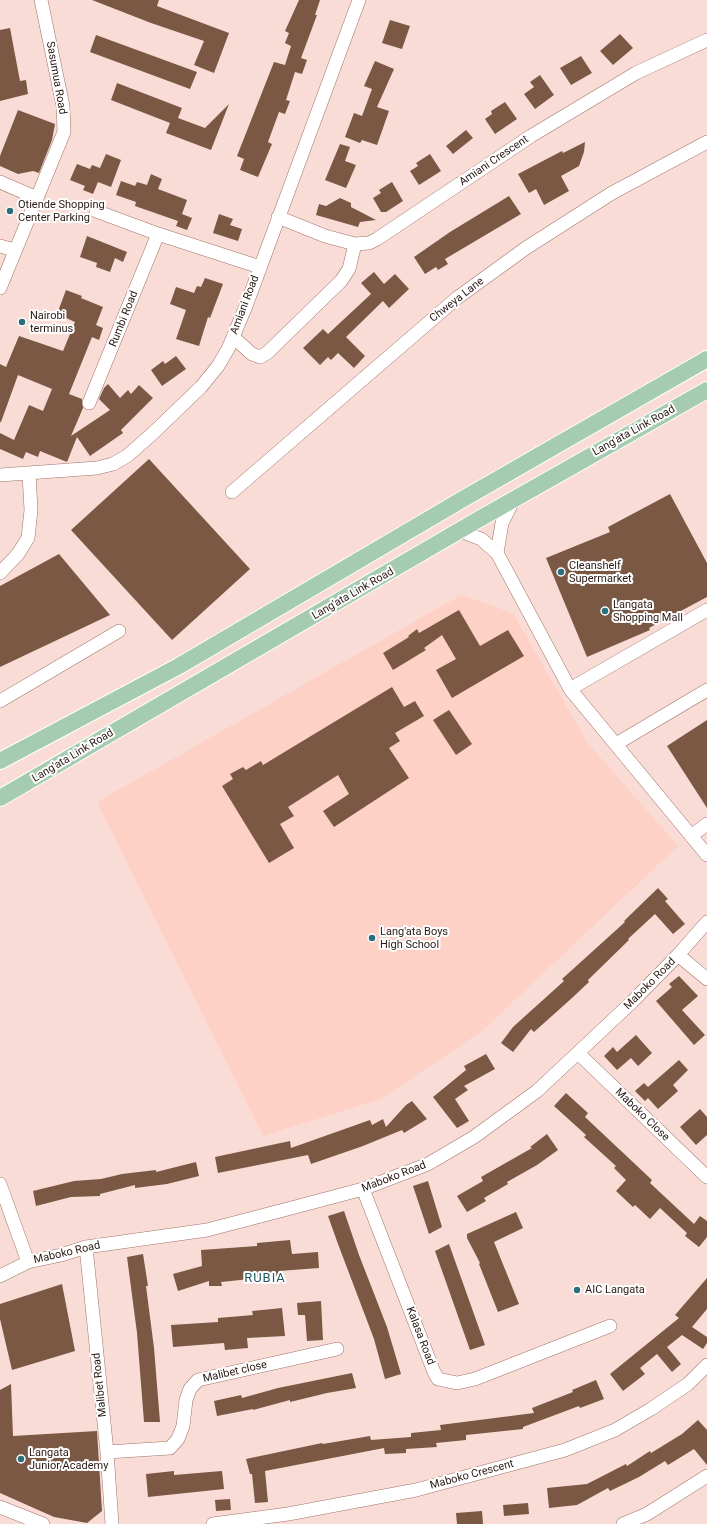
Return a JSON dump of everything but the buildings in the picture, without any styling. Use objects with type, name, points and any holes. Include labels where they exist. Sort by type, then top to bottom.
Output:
[{"type":"main road","points":[[0,761],[179,666],[463,499],[707,359]]},
{"type":"main road","name":"Lang'ata Link Road","points":[[0,798],[514,499],[707,390]]},
{"type":"street","name":"Sasumua Road","points":[[0,288],[14,250],[64,132],[63,106],[41,0]]},
{"type":"street","name":"Amiani Road","points":[[0,475],[97,468],[113,464],[127,456],[201,387],[218,366],[233,337],[260,268],[359,0]]},
{"type":"street","name":"Amiani Crescent","points":[[278,217],[325,236],[355,244],[369,243],[531,136],[636,73],[707,40]]},
{"type":"street","name":"Chweya Lane","points":[[232,492],[457,298],[526,248],[612,193],[707,142]]},
{"type":"street","points":[[0,182],[37,198]]},
{"type":"street","points":[[96,211],[158,234],[260,268]]},
{"type":"street","name":"Rumbi Road","points":[[89,403],[158,234]]},
{"type":"street","points":[[233,337],[252,354],[260,357],[267,353],[341,281],[349,269],[355,244]]},
{"type":"street","points":[[0,246],[14,250]]},
{"type":"street","points":[[0,572],[18,554],[28,538],[32,510],[29,474]]},
{"type":"street","points":[[497,553],[502,523],[514,499]]},
{"type":"street","points":[[460,531],[481,539],[497,553],[570,689],[707,855]]},
{"type":"street","points":[[570,689],[707,610]]},
{"type":"street","points":[[0,701],[119,631]]},
{"type":"street","points":[[616,744],[707,690]]},
{"type":"street","points":[[691,836],[707,824]]},
{"type":"street","name":"Maboko Road","points":[[0,1276],[28,1262],[61,1255],[86,1247],[207,1230],[363,1189],[428,1164],[474,1137],[537,1091],[632,1002],[678,955],[707,922]]},
{"type":"street","points":[[678,955],[707,979]]},
{"type":"street","name":"Maboko Close","points":[[578,1052],[707,1177]]},
{"type":"street","points":[[0,1184],[28,1262]]},
{"type":"street","name":"Kalasa Road","points":[[363,1189],[438,1379],[457,1383],[475,1380],[610,1326]]},
{"type":"street","name":"Malibet Road","points":[[86,1247],[107,1452],[112,1524]]},
{"type":"street","name":"Malibet close","points":[[107,1452],[170,1448],[178,1439],[184,1426],[186,1400],[190,1389],[198,1380],[337,1349]]},
{"type":"street","name":"Maboko Crescent","points":[[213,1524],[288,1514],[416,1490],[565,1450],[616,1430],[688,1384],[707,1365]]},
{"type":"street","points":[[623,1524],[647,1514],[707,1476]]},
{"type":"street","points":[[0,1507],[43,1524]]},
{"type":"shaded area","name":"Lang'ata Boys High School","points":[[461,595],[513,613],[587,742],[678,846],[482,1031],[381,1099],[263,1136],[97,802]]},
{"type":"place","name":"Otiende Shopping Center Parking","points":[[10,211]]},
{"type":"place","name":"Nairobi terminus","points":[[22,322]]},
{"type":"place","name":"Cleanshelf Supermarket","points":[[561,572]]},
{"type":"place","name":"Langata Shopping Mall","points":[[605,611]]},
{"type":"place","name":"Lang'ata Boys High School","points":[[372,938]]},
{"type":"place","name":"AIC Langata","points":[[577,1290]]},
{"type":"place","name":"Langata Junior Academy","points":[[21,1459]]},
{"type":"district","name":"RUBIA","points":[[265,1279]]}]
